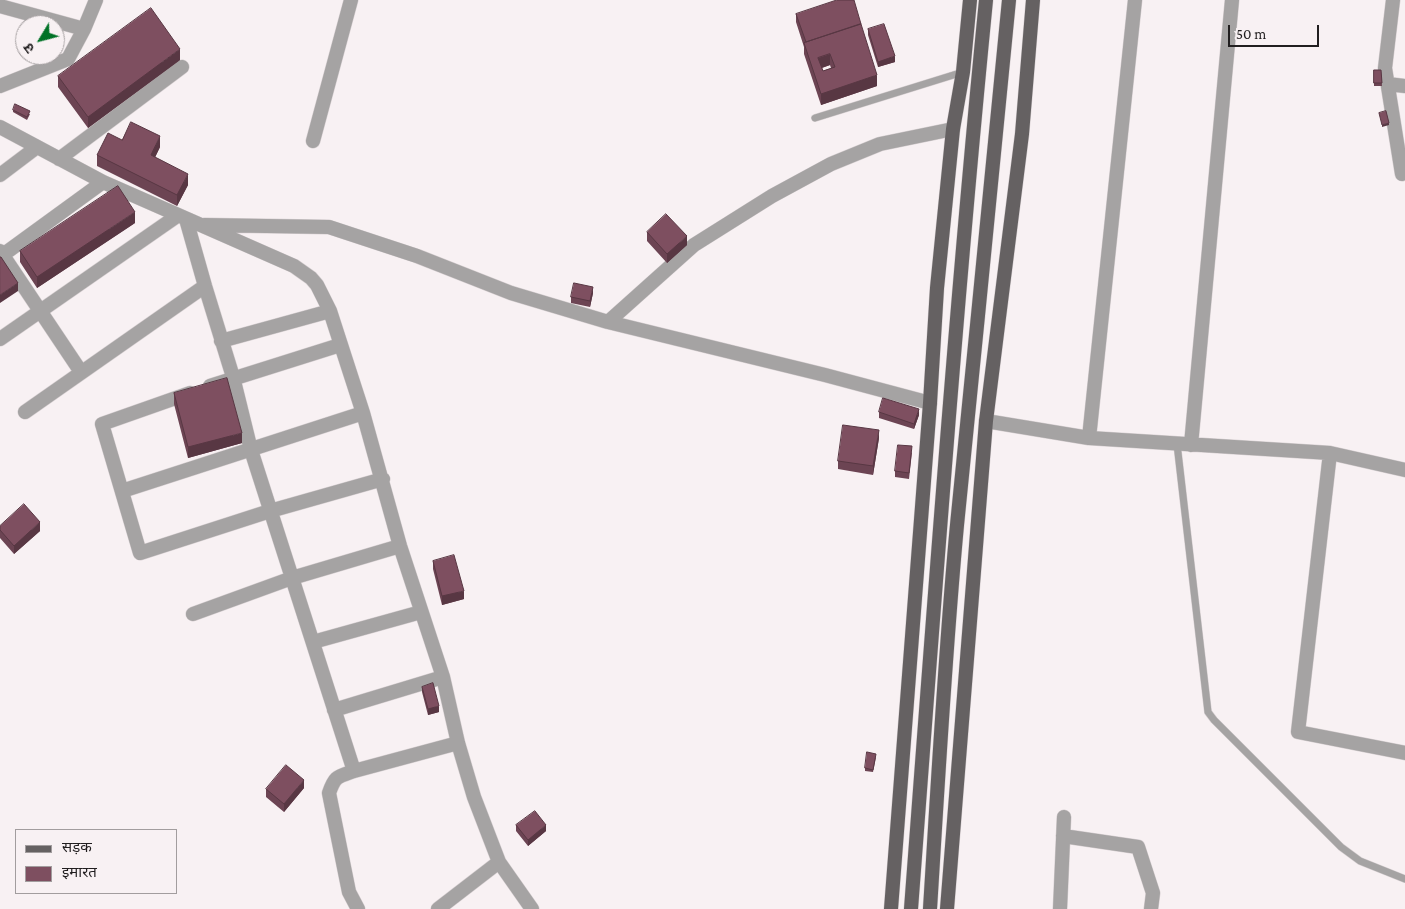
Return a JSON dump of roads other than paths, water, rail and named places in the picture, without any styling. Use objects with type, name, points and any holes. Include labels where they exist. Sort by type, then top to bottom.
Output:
[{"type":"main road","points":[[891,909],[930,403],[937,288],[953,129],[963,72],[970,0]]},
{"type":"main road","points":[[911,909],[972,137],[986,0]]},
{"type":"main road","points":[[930,909],[957,526],[995,150],[1008,0]]},
{"type":"main road","points":[[946,909],[986,421],[1022,134],[1033,0]]},
{"type":"street","points":[[0,86],[68,59],[84,29],[96,0]]},
{"type":"street","points":[[313,141],[351,0]]},
{"type":"street","points":[[1089,438],[1135,0]]},
{"type":"street","points":[[1184,445],[1232,0]]},
{"type":"street","points":[[1393,0],[1386,68],[1402,174]]},
{"type":"street","points":[[0,6],[84,29]]},
{"type":"street","points":[[59,159],[182,67]]},
{"type":"street","points":[[1388,84],[1405,86]]},
{"type":"street","points":[[0,127],[103,182],[294,266],[317,285],[330,310],[363,413],[400,546],[442,677],[474,798],[500,862],[532,909]]},
{"type":"street","points":[[608,322],[694,245],[772,196],[831,164],[880,144],[953,129]]},
{"type":"street","points":[[0,175],[37,147]]},
{"type":"street","points":[[81,372],[41,310],[1,254],[103,182]]},
{"type":"street","points":[[187,220],[204,286],[234,378],[251,450],[314,642],[354,772]]},
{"type":"street","points":[[0,339],[41,310],[187,220],[329,227],[417,256],[511,293],[608,322],[826,375],[930,403]]},
{"type":"street","points":[[25,412],[204,286]]},
{"type":"street","points":[[221,341],[330,310]]},
{"type":"street","points":[[340,346],[234,378],[102,424],[140,553],[270,512],[383,480]]},
{"type":"street","points":[[122,491],[363,413]]},
{"type":"street","points":[[986,421],[1089,438],[1330,453],[1405,470]]},
{"type":"street","points":[[1330,453],[1298,732],[1405,753]]},
{"type":"street","points":[[193,614],[292,578],[400,546]]},
{"type":"street","points":[[314,642],[421,612]]},
{"type":"street","points":[[334,710],[442,677]]},
{"type":"street","points":[[358,909],[349,892],[329,793],[334,781],[354,772],[458,743]]},
{"type":"street","points":[[1060,909],[1064,817]]},
{"type":"street","points":[[1063,836],[1138,847],[1153,893],[1151,909]]},
{"type":"street","points":[[438,909],[500,862]]},
{"type":"lane","points":[[815,118],[963,72]]},
{"type":"lane","points":[[1184,445],[1208,712],[1340,847],[1360,861],[1405,879]]}]
